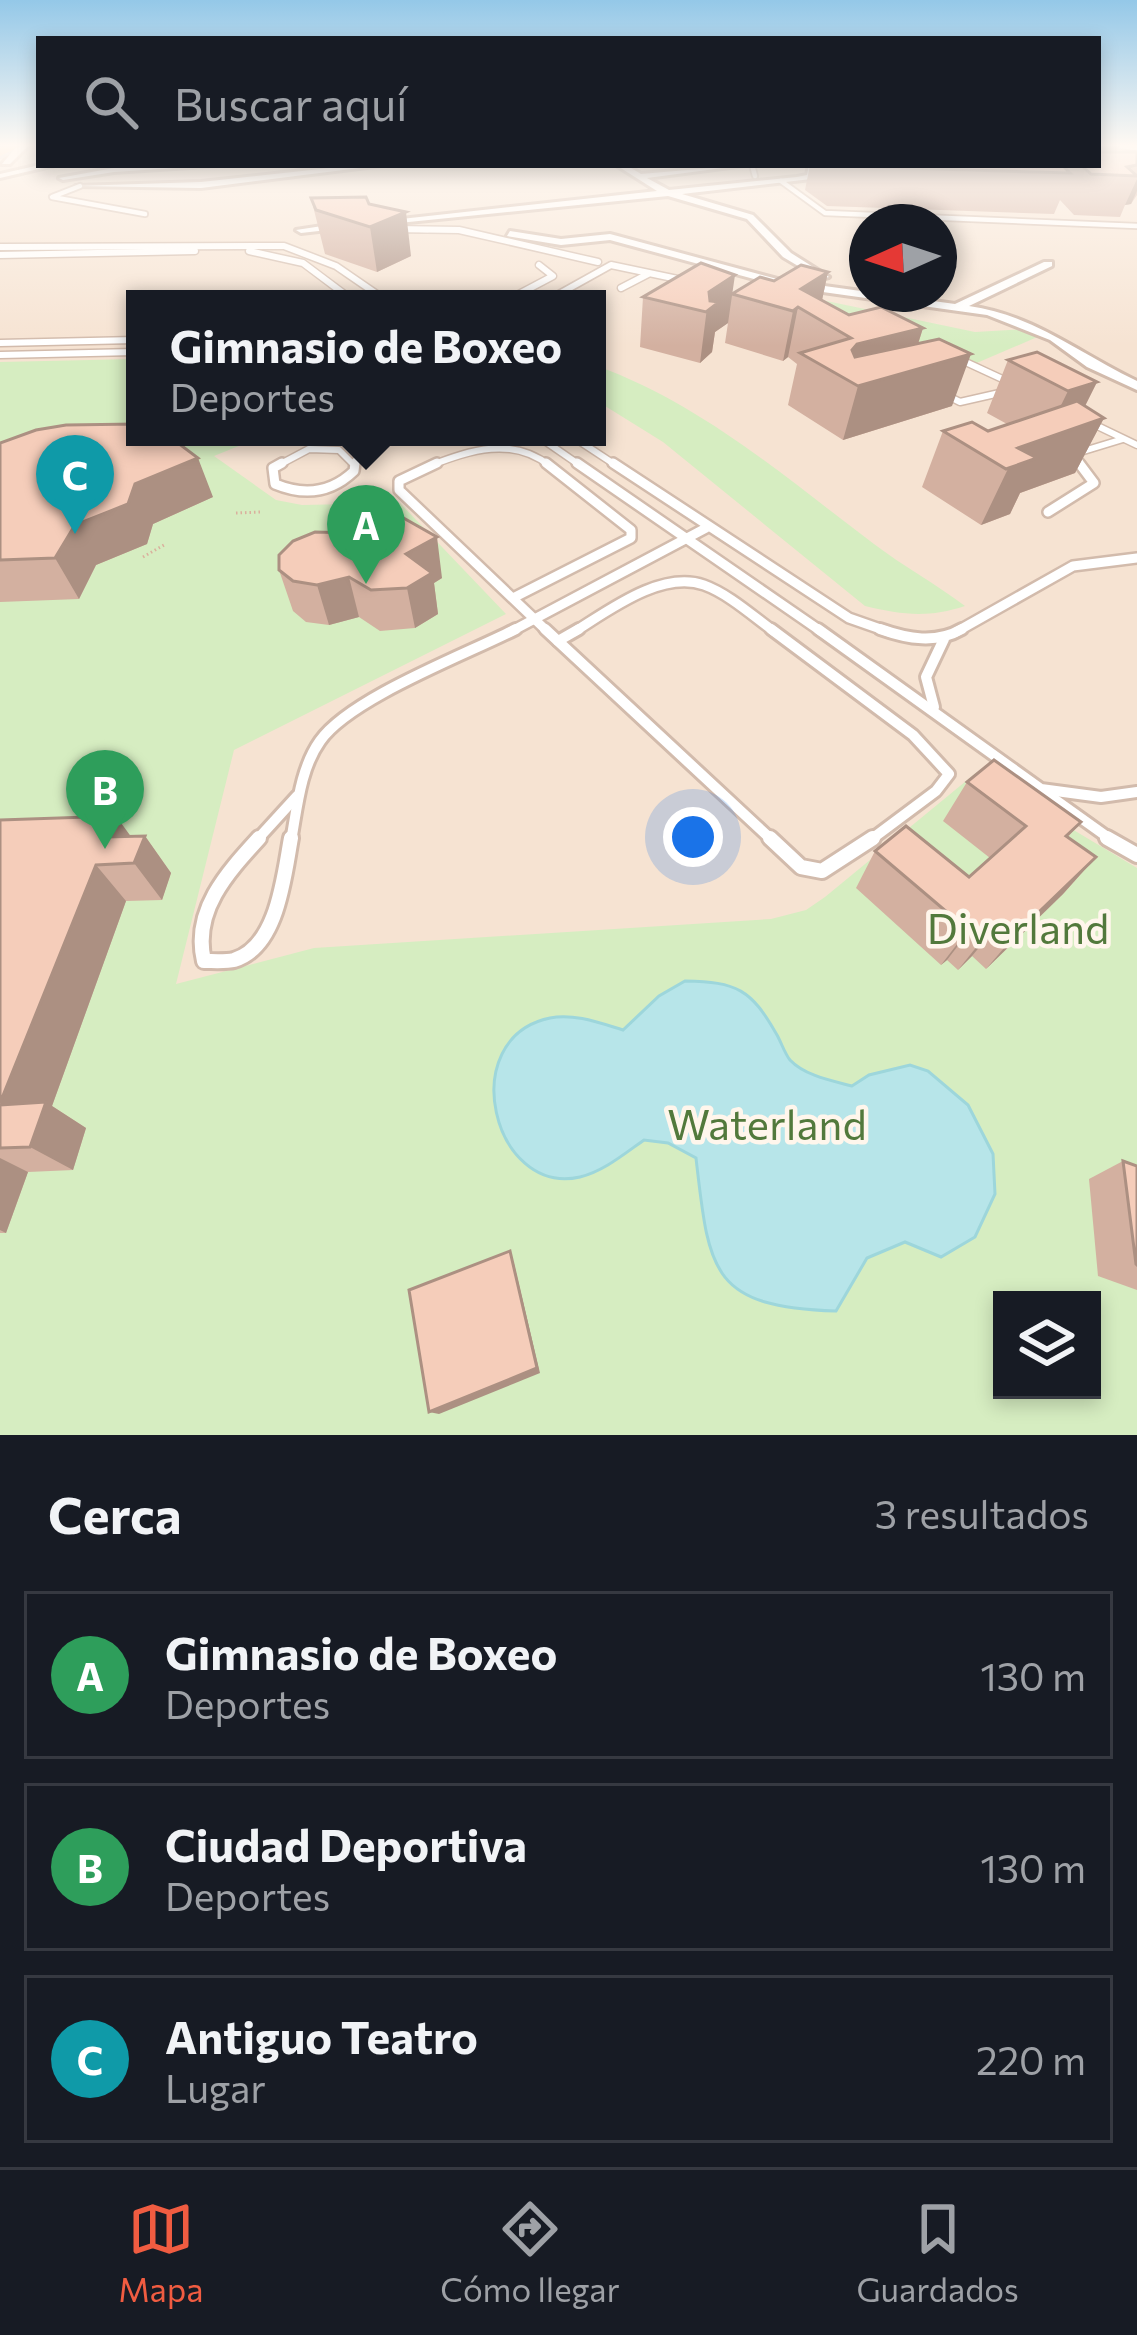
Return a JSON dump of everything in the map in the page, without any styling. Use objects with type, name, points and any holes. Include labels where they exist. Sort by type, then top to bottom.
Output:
[{"type":"street","points":[[301,230],[425,223],[507,212]]},
{"type":"street","points":[[733,212],[750,217],[787,255],[849,291]]},
{"type":"street","points":[[510,234],[561,242],[610,237],[780,283],[849,294]]},
{"type":"street","points":[[959,306],[1048,264]]},
{"type":"street","points":[[959,306],[1036,328],[1091,364],[1137,386]]},
{"type":"lane","points":[[131,212],[145,214]]},
{"type":"lane","points":[[824,212],[1137,226]]},
{"type":"lane","points":[[1062,212],[1071,222]]},
{"type":"lane","points":[[380,230],[425,223],[598,262]]},
{"type":"lane","points":[[317,228],[324,234],[360,231]]},
{"type":"lane","points":[[0,250],[284,246],[336,266],[371,290]]},
{"type":"lane","points":[[0,250],[270,252],[303,263],[339,290]]},
{"type":"lane","points":[[528,290],[553,276],[539,265],[563,254]]},
{"type":"lane","points":[[567,290],[611,266],[704,284]]},
{"type":"lane","points":[[621,288],[649,274]]},
{"type":"lane","points":[[0,343],[126,340]]},
{"type":"lane","points":[[923,383],[960,402],[1022,388],[942,351]]},
{"type":"lane","points":[[0,355],[126,352]]},
{"type":"lane","points":[[960,373],[978,368]]},
{"type":"lane","points":[[1083,418],[1137,445]]},
{"type":"lane","points":[[1048,512],[1094,483],[1077,461],[1077,453],[1123,439]]},
{"type":"lane","points":[[314,446],[273,467],[275,484],[286,490],[319,491],[347,479],[363,446]]},
{"type":"lane","points":[[491,446],[399,481],[400,490],[558,641],[795,863],[808,870],[828,870],[839,864],[947,780],[946,762],[933,749],[704,585],[660,586],[558,641]]},
{"type":"lane","points":[[513,598],[631,538],[631,530],[533,453],[517,446]]},
{"type":"lane","points":[[552,446],[935,710],[1093,830],[1137,855]]},
{"type":"lane","points":[[586,446],[849,618],[900,636],[944,638],[1073,566],[1137,558]]},
{"type":"lane","points":[[309,448],[339,450],[355,462]]},
{"type":"lane","points":[[297,796],[208,902],[197,937],[204,961],[221,964],[239,958],[261,942],[276,917],[297,796],[314,751],[339,723],[706,528]]},
{"type":"lane","points":[[935,710],[926,677],[944,638]]},
{"type":"lane","points":[[1041,789],[1101,797],[1137,792]]},
{"type":"path","points":[[236,513],[261,512]]},
{"type":"path","points":[[143,556],[164,545]]},
{"type":"shaded area","points":[[0,212],[849,212],[849,312],[957,312],[957,212],[1137,212],[1137,1435],[0,1435]]},
{"type":"green space","points":[[817,299],[849,306],[849,312],[879,312],[975,332],[1029,329],[1042,335],[972,365],[912,339],[808,306]]},
{"type":"green space","points":[[126,359],[126,446],[239,446],[214,456],[276,500],[302,505],[400,503],[506,614],[234,750],[176,984],[314,948],[771,919],[806,910],[977,772],[1137,868],[1137,1435],[0,1435],[0,362]]},
{"type":"green space","points":[[606,370],[708,422],[965,606],[915,614],[865,606],[663,442],[606,407]]},
{"type":"water","points":[[685,981],[718,983],[741,991],[759,1007],[790,1060],[811,1074],[852,1086],[869,1075],[910,1065],[928,1071],[968,1105],[993,1154],[995,1194],[975,1237],[941,1257],[905,1242],[867,1258],[836,1311],[794,1308],[740,1291],[724,1275],[706,1229],[696,1158],[668,1143],[644,1140],[580,1177],[550,1177],[525,1163],[507,1141],[496,1112],[494,1082],[502,1054],[520,1031],[559,1017],[623,1030],[659,996]]},
{"type":"building","points":[[322,212],[406,212],[370,227]]},
{"type":"building","points":[[701,263],[735,275],[709,292],[710,301],[719,302],[706,312],[643,297]]},
{"type":"building","points":[[801,265],[828,272],[801,289],[849,315],[891,312],[923,328],[857,344],[852,350],[855,357],[939,339],[971,354],[858,386],[800,353],[851,338],[798,307],[793,311],[732,294],[760,277],[774,281]]},
{"type":"building","points":[[1037,352],[1097,382],[1068,391],[1008,360]]},
{"type":"building","points":[[1077,401],[1104,418],[1018,448],[1037,458],[1006,469],[943,431],[972,422],[988,431]]},
{"type":"building","points":[[126,424],[126,446],[182,446],[198,458],[135,484],[128,504],[75,525],[55,558],[0,560],[0,443],[66,425]]},
{"type":"building","points":[[377,503],[437,537],[406,554],[432,573],[407,588],[371,590],[349,577],[317,585],[293,581],[279,570],[279,555],[293,541],[315,532],[351,533],[365,527]]},
{"type":"building","points":[[994,760],[1081,822],[1066,836],[1096,857],[1016,934],[1001,921],[986,935],[974,925],[968,930],[875,851],[906,826],[969,877],[1026,826],[967,782]]},
{"type":"building","points":[[116,816],[107,837],[145,836],[134,863],[96,865],[0,1103],[0,820]]},
{"type":"building","points":[[46,1102],[30,1147],[0,1148],[0,1105]]},
{"type":"building","points":[[1123,1161],[1137,1166],[1137,1265],[1136,1264]]},
{"type":"building","points":[[510,1251],[537,1368],[429,1412],[409,1290]]},
{"type":"place","name":"Antiguo Teatro","points":[[75,534]]},
{"type":"place","name":"Gimnasio de Boxeo","points":[[366,584]]},
{"type":"place","name":"Ciudad Deportiva","points":[[105,849]]},
{"type":"park label","name":"Diverland","points":[[1018,927]]},
{"type":"park label","name":"Waterland","points":[[767,1123]]}]
